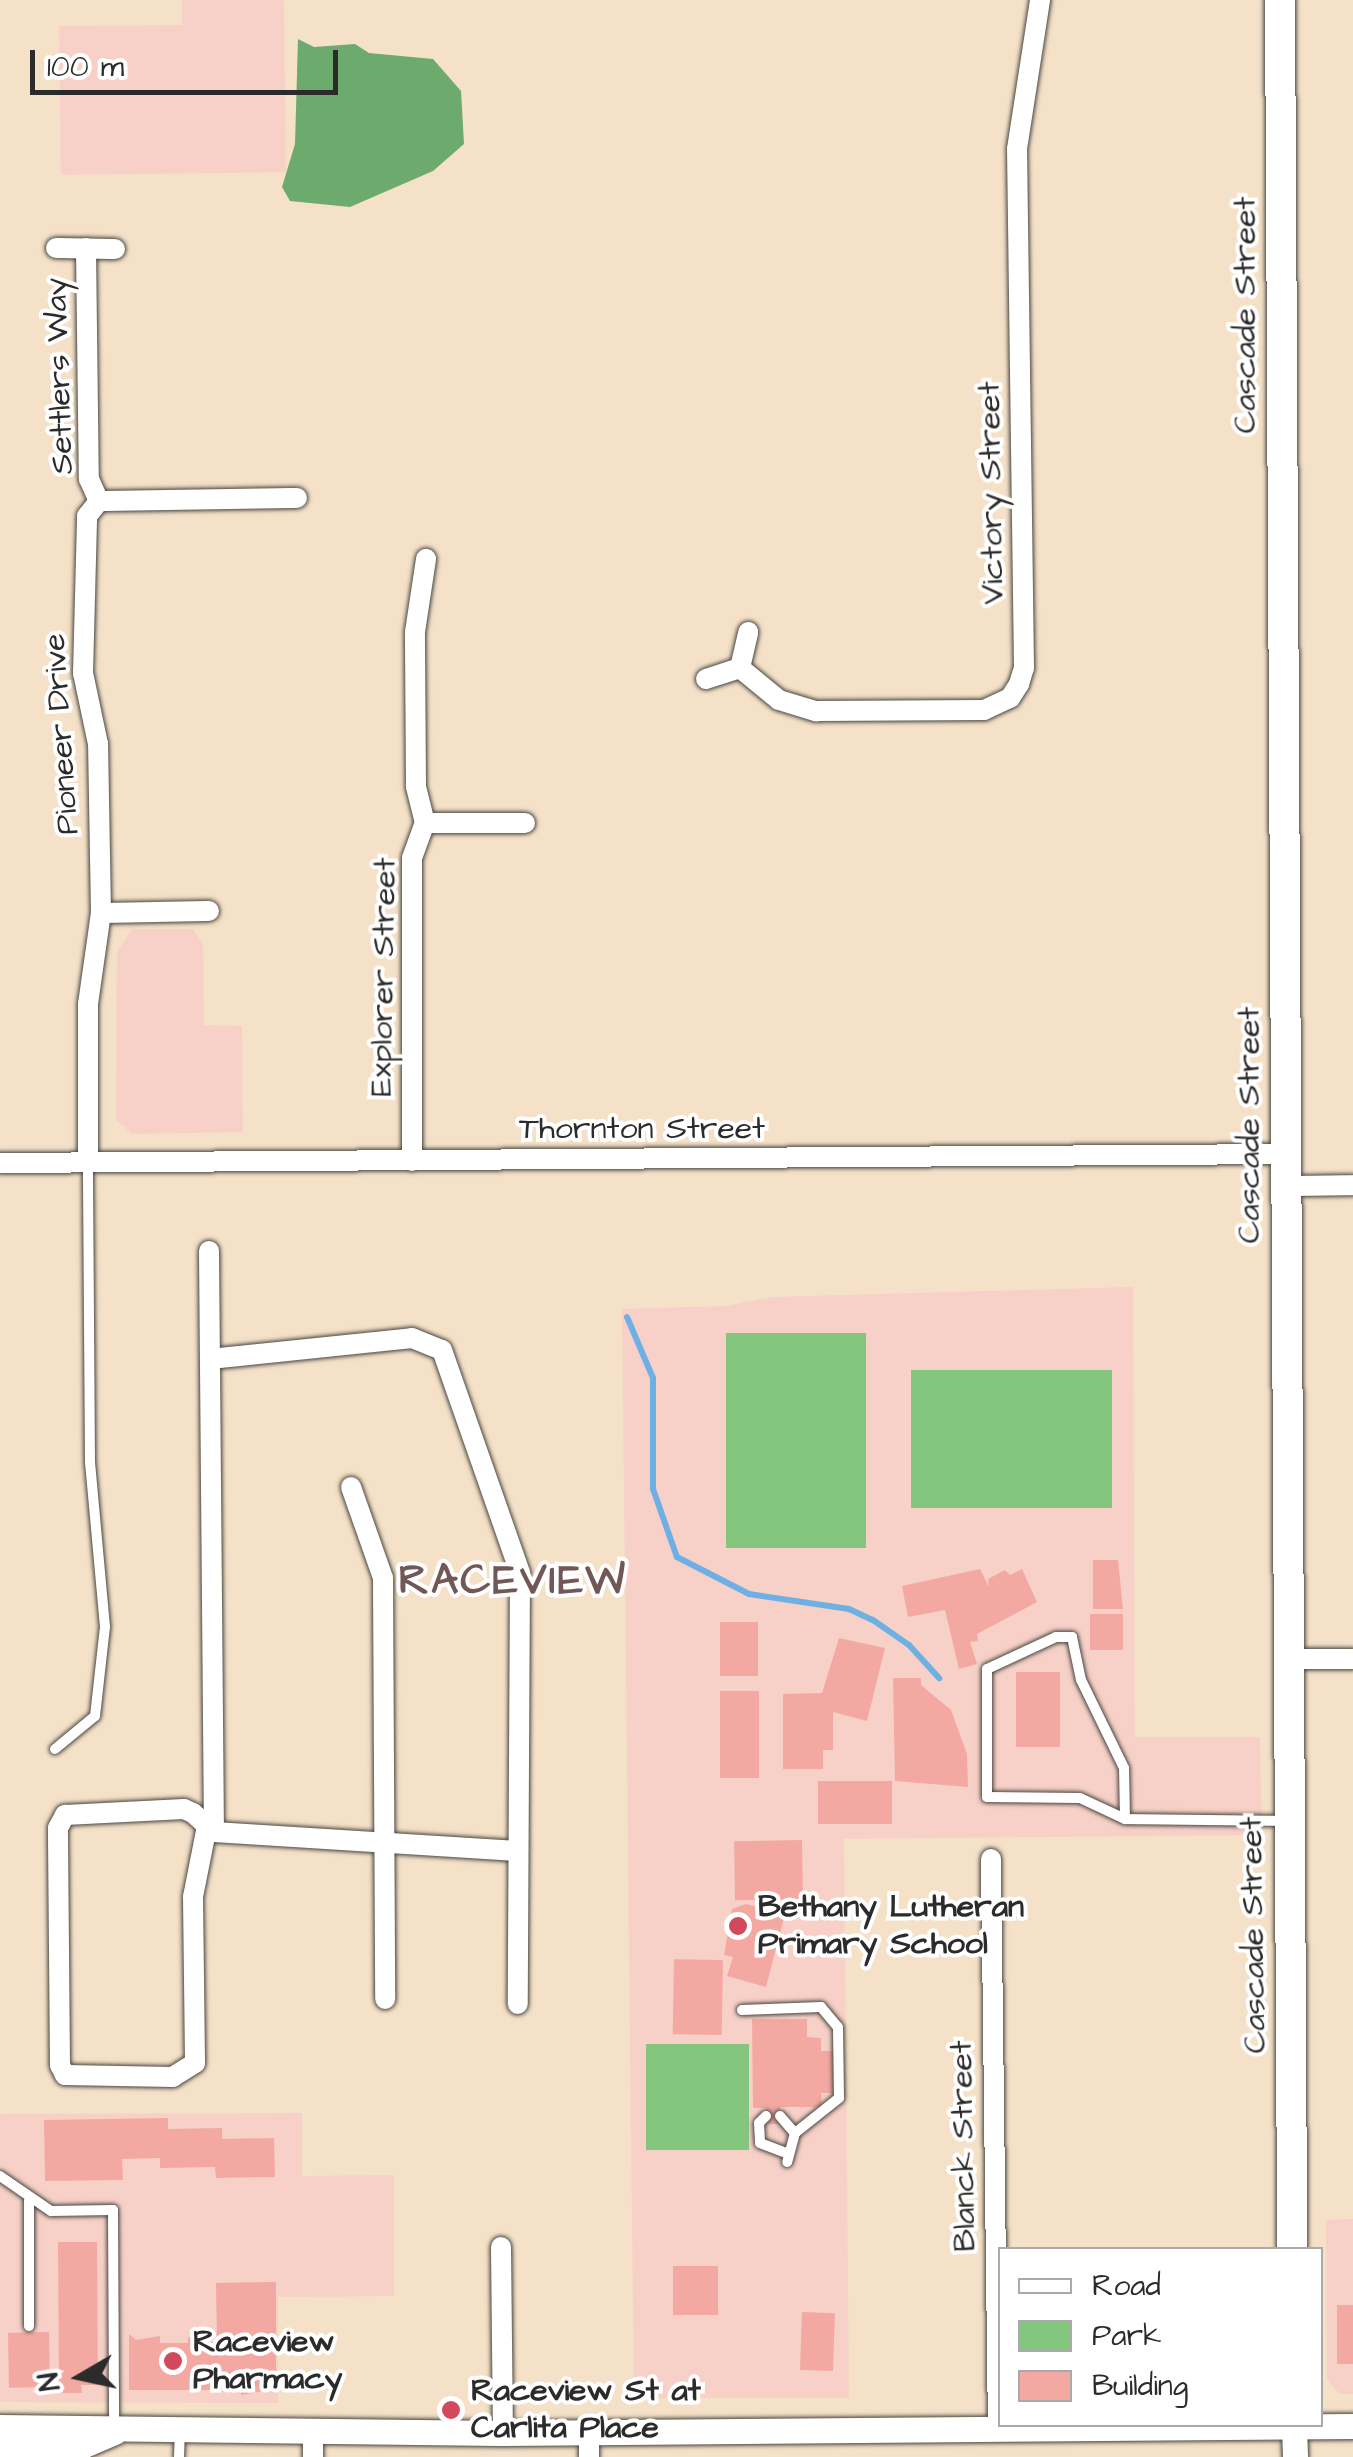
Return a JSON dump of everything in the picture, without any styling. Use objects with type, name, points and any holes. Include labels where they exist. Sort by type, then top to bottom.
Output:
[{"type":"main road","name":"Cascade Street","points":[[1280,0],[1292,2247]]},
{"type":"street","name":"Victory Street","points":[[740,668],[779,700],[816,710],[984,710],[1010,698],[1019,684],[1024,668],[1017,149],[1040,0]]},
{"type":"street","name":"Settlers Way","points":[[56,248],[115,248]]},
{"type":"street","name":"Settlers Way","points":[[86,248],[89,479],[98,501]]},
{"type":"street","points":[[98,501],[297,498]]},
{"type":"street","name":"Pioneer Drive","points":[[88,1164],[88,1004],[100,913],[98,744],[83,674],[84,533],[98,501]]},
{"type":"street","name":"Explorer Street","points":[[412,1161],[412,858],[425,823],[416,786],[415,632],[426,558]]},
{"type":"street","points":[[706,679],[740,668],[748,632]]},
{"type":"street","points":[[425,823],[524,823]]},
{"type":"street","points":[[100,913],[209,911]]},
{"type":"street","name":"Thornton Street","points":[[0,1163],[1285,1154]]},
{"type":"street","points":[[1284,1186],[1353,1186]]},
{"type":"street","points":[[210,1251],[211,1829],[193,1897],[195,2063],[173,2077],[66,2075],[60,2065],[58,1828],[65,1814],[184,1810],[211,1829],[384,1848],[517,1851]]},
{"type":"street","points":[[210,1359],[412,1338],[442,1350],[520,1574],[518,2004]]},
{"type":"street","points":[[351,1487],[383,1578],[384,1999]]},
{"type":"street","points":[[1287,1659],[1353,1659]]},
{"type":"street","name":"Blanck Street","points":[[991,1860],[998,2431]]},
{"type":"street","points":[[500,2246],[503,2433]]},
{"type":"street","points":[[0,2426],[114,2432],[180,2444],[313,2445],[503,2433],[589,2444],[998,2431],[1294,2436],[1353,2426]]},
{"type":"street","points":[[0,2446],[44,2451],[84,2444],[114,2432]]},
{"type":"street","points":[[0,2446],[8,2457]]},
{"type":"lane","points":[[55,1749],[94,1716],[105,1627],[90,1464],[88,1164]]},
{"type":"lane","points":[[1126,1819],[1124,1768],[1081,1680],[1072,1638],[1056,1638],[988,1669],[987,1797],[1080,1798],[1126,1819],[1288,1821]]},
{"type":"lane","points":[[742,2010],[821,2007],[838,2027],[839,2098],[795,2133],[788,2158],[760,2143],[759,2123],[766,2116]]},
{"type":"lane","points":[[780,2116],[795,2133]]},
{"type":"lane","points":[[0,2176],[29,2202],[51,2210],[113,2210],[114,2432]]},
{"type":"lane","points":[[29,2202],[29,2326]]},
{"type":"shaded area","points":[[182,0],[284,0],[286,172],[61,175],[59,26],[182,25]]},
{"type":"shaded area","points":[[132,929],[193,929],[203,944],[204,1025],[242,1026],[243,1132],[132,1134],[116,1120],[117,952]]},
{"type":"shaded area","name":"Bethany Lutheran Primary School","points":[[1133,1287],[1135,1737],[1260,1737],[1262,1835],[844,1839],[849,2398],[634,2398],[622,1309],[727,1306],[772,1297]]},
{"type":"shaded area","points":[[302,2113],[302,2176],[394,2175],[394,2296],[278,2297],[278,2403],[0,2402],[0,2114]]},
{"type":"shaded area","points":[[1353,2219],[1353,2394],[1340,2394],[1327,2380],[1326,2220]]},
{"type":"green space","points":[[298,39],[314,47],[355,44],[369,53],[433,59],[461,91],[464,144],[433,171],[350,207],[290,201],[282,187],[295,144]]},
{"type":"green space","points":[[726,1333],[866,1333],[866,1548],[726,1548]]},
{"type":"green space","points":[[911,1370],[1112,1370],[1112,1508],[911,1508]]},
{"type":"green space","points":[[646,2044],[749,2044],[749,2150],[646,2150]]},
{"type":"building","points":[[1093,1560],[1118,1560],[1123,1609],[1093,1609]]},
{"type":"building","points":[[980,1569],[989,1587],[988,1579],[1005,1570],[1010,1575],[1022,1569],[1037,1602],[977,1634],[978,1641],[970,1642],[977,1664],[959,1669],[945,1610],[908,1617],[902,1586]]},
{"type":"building","points":[[1090,1614],[1123,1614],[1123,1650],[1090,1650]]},
{"type":"building","points":[[720,1622],[758,1622],[758,1676],[720,1676]]},
{"type":"building","points":[[839,1638],[885,1648],[867,1721],[833,1712],[833,1750],[823,1750],[823,1769],[783,1769],[783,1694],[822,1693]]},
{"type":"building","points":[[1016,1672],[1060,1672],[1060,1747],[1016,1747]]},
{"type":"building","points":[[893,1678],[921,1678],[921,1685],[951,1710],[967,1754],[968,1787],[895,1781]]},
{"type":"building","points":[[720,1691],[759,1691],[759,1778],[720,1778]]},
{"type":"building","points":[[818,1781],[892,1781],[892,1824],[818,1824]]},
{"type":"building","points":[[802,1840],[803,1899],[735,1900],[734,1841]]},
{"type":"building","points":[[746,1904],[785,1914],[766,1987],[727,1976],[733,1957],[724,1955],[732,1909]]},
{"type":"building","points":[[674,1959],[723,1960],[722,2035],[673,2034]]},
{"type":"building","points":[[752,2019],[807,2019],[807,2037],[821,2038],[821,2051],[834,2051],[834,2093],[821,2093],[822,2107],[780,2107],[780,2124],[766,2124],[766,2108],[753,2108]]},
{"type":"building","points":[[168,2118],[168,2129],[222,2128],[222,2139],[274,2138],[275,2177],[216,2178],[215,2167],[160,2168],[160,2158],[122,2159],[123,2180],[45,2181],[44,2120]]},
{"type":"building","points":[[58,2242],[97,2242],[98,2385],[81,2385],[82,2393],[63,2393],[59,2385]]},
{"type":"building","points":[[673,2266],[718,2266],[718,2315],[673,2315]]},
{"type":"building","points":[[276,2282],[276,2389],[241,2395],[240,2378],[217,2378],[217,2390],[129,2390],[129,2334],[136,2340],[160,2336],[160,2343],[188,2343],[188,2337],[217,2343],[216,2283]]},
{"type":"building","points":[[1337,2305],[1353,2305],[1353,2364],[1337,2364]]},
{"type":"building","points":[[802,2312],[835,2313],[833,2371],[800,2370]]},
{"type":"building","points":[[49,2332],[50,2387],[9,2388],[8,2333]]},
{"type":"waterway","points":[[627,1317],[653,1378],[653,1489],[677,1557],[749,1594],[849,1609],[873,1620],[909,1645],[939,1678]]},
{"type":"place","name":"Bethany Lutheran Primary School","points":[[738,1926]]},
{"type":"place","name":"Raceview Pharmacy","points":[[173,2361]]},
{"type":"place","name":"Raceview St at Carlita Place","points":[[451,2410]]},
{"type":"district","name":"RACEVIEW","points":[[513,1581]]}]
